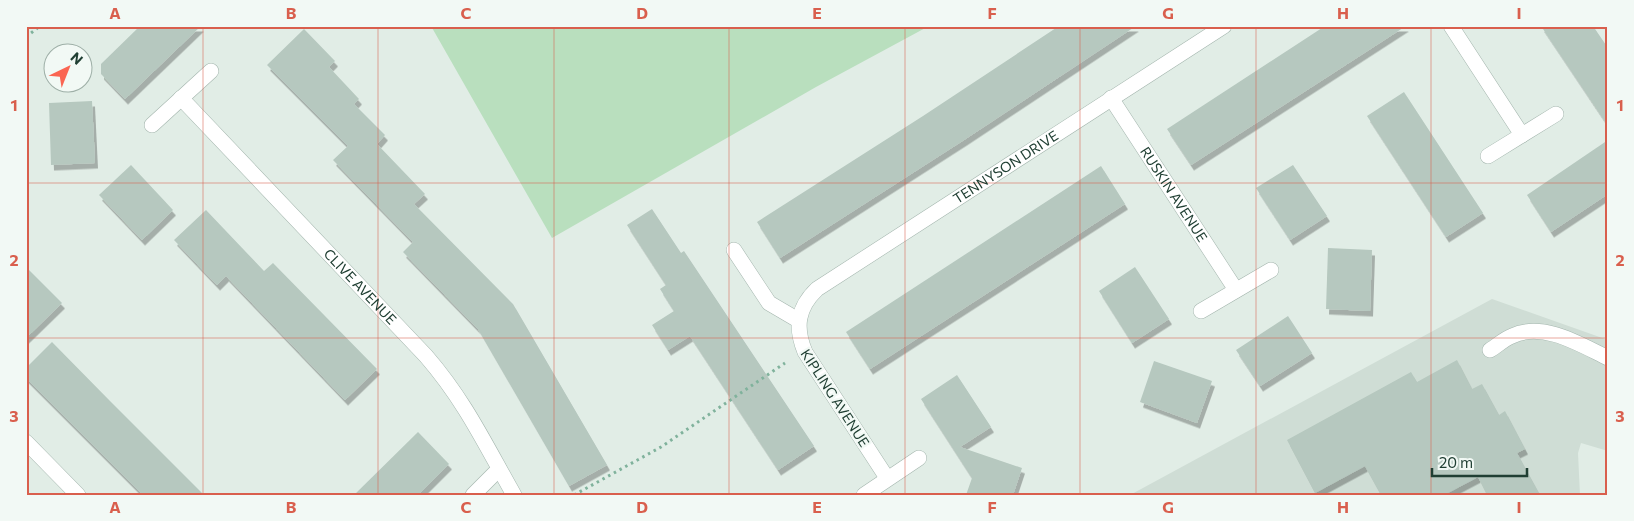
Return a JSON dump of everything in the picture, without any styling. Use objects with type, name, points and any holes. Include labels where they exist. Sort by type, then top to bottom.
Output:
[{"type":"street","name":"TENNYSON DRIVE","points":[[798,320],[808,298],[817,289],[1224,26]]},
{"type":"street","points":[[1451,26],[1522,135]]},
{"type":"street","points":[[152,125],[211,71]]},
{"type":"street","name":"CLIVE AVENUE","points":[[181,98],[445,378],[472,418],[514,495]]},
{"type":"street","name":"RUSKIN AVENUE","points":[[1111,98],[1236,290]]},
{"type":"street","points":[[1488,156],[1556,114]]},
{"type":"street","points":[[734,250],[769,303],[798,320]]},
{"type":"street","points":[[1200,311],[1271,270]]},
{"type":"street","name":"KIPLING AVENUE","points":[[798,320],[799,337],[804,352],[887,478]]},
{"type":"street","points":[[1490,350],[1514,334],[1540,331],[1566,338],[1608,358]]},
{"type":"street","points":[[26,442],[78,495]]},
{"type":"street","points":[[864,495],[919,458]]},
{"type":"street","points":[[473,495],[500,469]]},
{"type":"path","points":[[26,38],[40,26]]},
{"type":"path","points":[[574,495],[661,447],[790,359],[804,352]]},
{"type":"shaded area","points":[[1492,299],[1608,340],[1608,451],[1581,443],[1578,453],[1580,495],[1130,495]]},
{"type":"green space","points":[[431,26],[929,26],[816,87],[552,238]]},
{"type":"building","points":[[140,26],[201,26],[125,99],[101,74],[101,64]]},
{"type":"building","points":[[1059,26],[1136,26],[964,140],[780,258],[757,222]]},
{"type":"building","points":[[1325,26],[1406,26],[1191,165],[1167,129]]},
{"type":"building","points":[[1541,26],[1593,26],[1608,48],[1608,126]]},
{"type":"building","points":[[304,29],[335,61],[329,67],[359,99],[354,104],[385,135],[377,144],[425,194],[414,204],[513,304],[607,465],[569,486],[478,329],[403,252],[413,242],[333,160],[348,146],[267,65]]},
{"type":"building","points":[[1404,92],[1483,213],[1446,237],[1367,116]]},
{"type":"building","points":[[92,101],[95,163],[51,165],[49,103]]},
{"type":"building","points":[[1608,140],[1608,194],[1551,232],[1527,195]]},
{"type":"building","points":[[131,165],[173,210],[142,240],[99,195]]},
{"type":"building","points":[[1293,165],[1327,216],[1290,240],[1256,188]]},
{"type":"building","points":[[1101,166],[1125,204],[870,369],[846,332]]},
{"type":"building","points":[[652,209],[681,253],[684,251],[814,446],[778,470],[690,336],[668,350],[652,325],[674,311],[660,289],[666,285],[627,225]]},
{"type":"building","points":[[206,210],[264,271],[273,263],[377,369],[345,400],[226,276],[217,285],[174,240]]},
{"type":"building","points":[[1328,248],[1372,250],[1370,311],[1326,309]]},
{"type":"building","points":[[26,267],[62,303],[26,338]]},
{"type":"building","points":[[1135,267],[1169,319],[1132,343],[1099,291]]},
{"type":"building","points":[[1288,316],[1312,353],[1260,386],[1236,350]]},
{"type":"building","points":[[52,342],[204,495],[143,495],[26,378],[26,368]]},
{"type":"building","points":[[1457,360],[1472,389],[1482,384],[1499,415],[1505,411],[1525,449],[1517,453],[1540,495],[1487,495],[1478,477],[1444,495],[1381,495],[1365,466],[1315,493],[1287,440],[1411,372],[1417,382]]},
{"type":"building","points":[[1154,361],[1212,381],[1197,423],[1140,402]]},
{"type":"building","points":[[957,375],[991,427],[960,447],[1022,468],[1013,495],[966,495],[972,478],[921,399]]},
{"type":"building","points":[[418,432],[449,464],[418,495],[354,495]]}]
